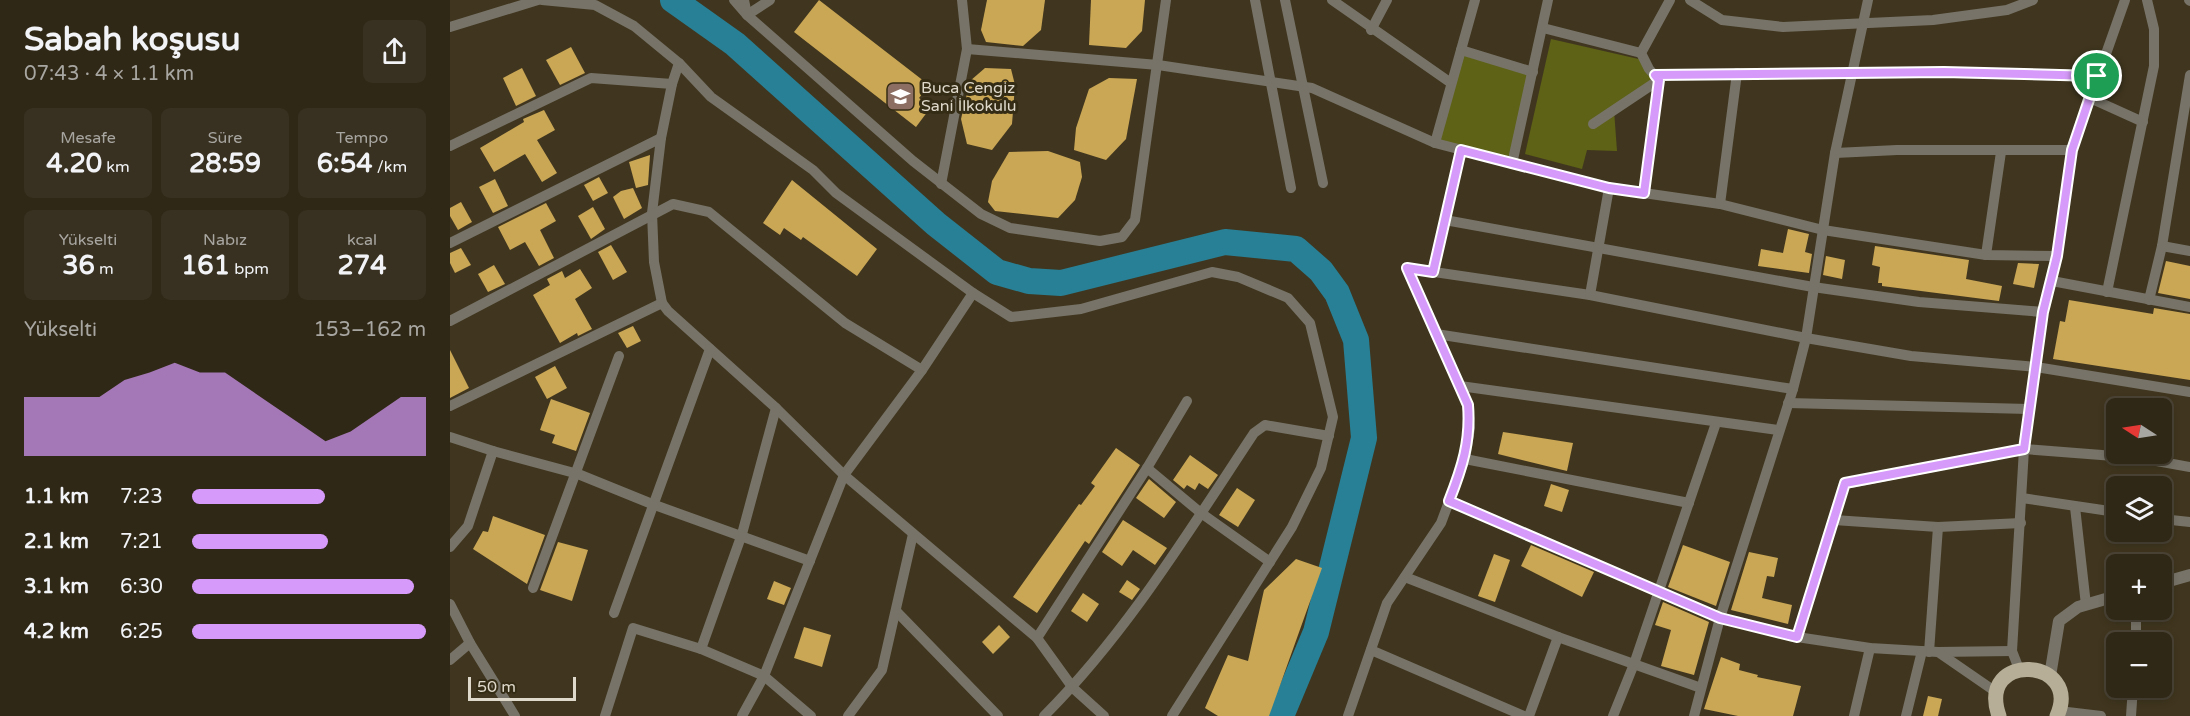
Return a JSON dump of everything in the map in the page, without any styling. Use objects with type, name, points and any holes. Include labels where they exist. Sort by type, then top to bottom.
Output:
[{"type":"main road","points":[[1999,716],[1995,705],[1996,692],[2005,677],[2019,669],[2035,668],[2049,676],[2058,686],[2066,714]]},
{"type":"street","points":[[450,27],[540,0],[595,5],[634,26],[679,63],[711,97],[813,170],[836,193],[972,292],[1011,317],[1081,309],[1212,272],[1238,277],[1288,298],[1310,323],[1333,417],[1321,468],[1293,527],[1172,716]]},
{"type":"street","points":[[734,0],[747,15],[941,184],[981,214],[1010,228],[1100,241],[1122,237],[1135,220],[1166,0]]},
{"type":"street","points":[[744,0],[747,15]]},
{"type":"street","points":[[747,15],[770,0]]},
{"type":"street","points":[[941,184],[967,49],[962,0]]},
{"type":"street","points":[[1255,0],[1269,83],[1292,188]]},
{"type":"street","points":[[1285,0],[1305,87],[1323,183]]},
{"type":"street","points":[[1332,0],[1371,30],[1451,83]]},
{"type":"street","points":[[1371,30],[1387,0]]},
{"type":"street","points":[[1435,143],[1475,0]]},
{"type":"street","points":[[1512,164],[1548,0]]},
{"type":"street","points":[[1641,53],[1670,0]]},
{"type":"street","points":[[1690,0],[1722,20],[1783,27],[1933,20],[2007,10],[2033,0]]},
{"type":"street","points":[[1694,716],[1720,618],[1778,430],[1793,389],[1806,338],[1835,153],[1868,0]]},
{"type":"street","points":[[2019,669],[2012,651],[2024,449],[2029,409],[2043,312],[2057,256],[2072,150],[2125,0],[2113,0]]},
{"type":"street","points":[[2107,292],[2154,66],[2154,29],[2147,0]]},
{"type":"street","points":[[1543,28],[1641,53]]},
{"type":"street","points":[[967,49],[1158,64],[1312,88],[1435,143],[1609,188],[1720,204],[1823,230],[1986,255],[2057,256]]},
{"type":"street","points":[[1461,50],[1533,72]]},
{"type":"street","points":[[1641,53],[1657,77],[1644,193]]},
{"type":"street","points":[[679,63],[672,84],[661,138],[652,213],[654,262],[662,303],[668,311],[776,408],[844,475],[1037,638],[1073,688],[1104,716]]},
{"type":"street","points":[[1593,124],[1657,77],[1737,73],[2097,76]]},
{"type":"street","points":[[1720,204],[1737,73]]},
{"type":"street","points":[[2149,300],[2162,246],[2190,75]]},
{"type":"street","points":[[450,146],[591,78],[672,84]]},
{"type":"street","points":[[2090,98],[2143,122]]},
{"type":"street","points":[[450,243],[661,138]]},
{"type":"street","points":[[1433,272],[1461,150]]},
{"type":"street","points":[[1835,153],[1897,150],[2001,152],[2072,150]]},
{"type":"street","points":[[1986,255],[2001,152]]},
{"type":"street","points":[[1590,295],[1609,188]]},
{"type":"street","points":[[450,321],[673,204],[709,213],[845,323],[922,370]]},
{"type":"street","points":[[1445,220],[1598,250],[1813,287],[1919,302],[2043,312]]},
{"type":"street","points":[[2162,246],[2190,251]]},
{"type":"street","points":[[1348,716],[1387,603],[1441,523],[1465,459],[1470,428],[1468,405],[1407,268],[1590,295],[1806,338],[1911,356],[2036,367],[2190,392]]},
{"type":"street","points":[[2052,280],[2190,307]]},
{"type":"street","points":[[742,716],[764,676],[844,475],[922,370],[972,292]]},
{"type":"street","points":[[450,406],[662,303]]},
{"type":"street","points":[[1436,334],[1793,389]]},
{"type":"street","points":[[614,613],[710,349]]},
{"type":"street","points":[[533,588],[578,474],[619,356]]},
{"type":"street","points":[[1460,386],[1778,430]]},
{"type":"street","points":[[1037,638],[1147,468],[1187,401]]},
{"type":"street","points":[[1788,403],[2029,409]]},
{"type":"street","points":[[701,648],[742,534],[776,408]]},
{"type":"street","points":[[1613,716],[1660,591],[1716,423]]},
{"type":"street","points":[[1044,716],[1073,688],[1156,582],[1254,433],[1265,425],[1329,436]]},
{"type":"street","points":[[450,437],[578,474],[652,504],[742,534],[810,561]]},
{"type":"street","points":[[1797,637],[1845,483],[2024,449],[2140,458],[2190,467]]},
{"type":"street","points":[[450,547],[468,526],[493,451]]},
{"type":"street","points":[[1465,459],[1689,503]]},
{"type":"street","points":[[1147,468],[1201,513],[1270,562]]},
{"type":"street","points":[[2022,498],[2106,511]]},
{"type":"street","points":[[1449,501],[1720,618],[1797,637],[1870,648],[1930,652],[2012,651]]},
{"type":"street","points":[[2075,507],[2086,605]]},
{"type":"street","points":[[1834,520],[1938,527],[2021,523]]},
{"type":"street","points":[[2172,520],[2190,522]]},
{"type":"street","points":[[1906,716],[1930,652],[1938,527]]},
{"type":"street","points":[[848,716],[882,670],[913,534]]},
{"type":"street","points":[[2172,581],[2190,575]]},
{"type":"street","points":[[1405,577],[1558,637],[1701,688]]},
{"type":"street","points":[[2049,676],[2059,621],[2086,605],[2106,599]]},
{"type":"street","points":[[450,604],[470,644],[515,716]]},
{"type":"street","points":[[896,611],[998,716]]},
{"type":"street","points":[[605,716],[633,628],[701,648],[764,676],[811,716]]},
{"type":"street","points":[[1528,716],[1558,637]]},
{"type":"street","points":[[450,660],[470,644]]},
{"type":"street","points":[[1854,716],[1870,648]]},
{"type":"street","points":[[1371,650],[1524,716]]},
{"type":"street","points":[[1930,652],[1996,692]]},
{"type":"street","points":[[2131,716],[2132,698]]},
{"type":"street","points":[[2066,714],[2101,716]]},
{"type":"green space","points":[[1551,39],[1643,60],[1659,80],[1614,110],[1617,151],[1587,150],[1582,169],[1525,154]]},
{"type":"green space","points":[[1461,50],[1533,72],[1512,164],[1435,143]]},
{"type":"building","name":"Buca Cengiz Sani İlkokulu","points":[[819,0],[929,85],[919,98],[931,107],[916,127],[794,32]]},
{"type":"building","points":[[987,0],[1045,0],[1041,30],[1023,46],[986,42],[981,30]]},
{"type":"building","points":[[1091,0],[1145,0],[1142,31],[1126,48],[1089,45]]},
{"type":"building","points":[[571,47],[585,73],[560,85],[546,60]]},
{"type":"building","points":[[522,68],[536,96],[516,106],[503,78]]},
{"type":"building","points":[[985,68],[1011,69],[1015,85],[1012,124],[992,150],[967,144],[961,119],[970,81]]},
{"type":"building","points":[[1109,78],[1137,79],[1126,139],[1106,160],[1074,150],[1076,128],[1089,89]]},
{"type":"building","points":[[544,110],[555,130],[537,140],[557,173],[542,182],[525,154],[494,172],[480,148],[524,122],[523,119]]},
{"type":"building","points":[[1048,151],[1080,162],[1082,177],[1075,200],[1058,218],[995,211],[988,202],[992,181],[1009,152]]},
{"type":"building","points":[[650,155],[648,185],[636,188],[629,162]]},
{"type":"building","points":[[599,177],[608,193],[593,201],[584,185]]},
{"type":"building","points":[[495,179],[508,206],[493,213],[479,187]]},
{"type":"building","points":[[792,180],[877,249],[857,276],[803,237],[801,240],[784,228],[780,235],[763,223]]},
{"type":"building","points":[[633,188],[642,208],[624,219],[613,197],[621,191]]},
{"type":"building","points":[[461,202],[472,222],[458,230],[450,216],[450,208]]},
{"type":"building","points":[[546,203],[556,221],[540,230],[554,258],[539,266],[525,242],[510,250],[498,227]]},
{"type":"building","points":[[593,207],[605,229],[591,239],[578,216]]},
{"type":"building","points":[[1788,229],[1809,234],[1805,252],[1812,254],[1809,273],[1758,266],[1761,249],[1783,253]]},
{"type":"building","points":[[611,245],[627,272],[613,280],[598,252]]},
{"type":"building","points":[[1875,246],[1969,260],[1966,279],[2002,286],[1999,301],[1882,286],[1882,283],[1878,283],[1880,267],[1872,265]]},
{"type":"building","points":[[461,248],[471,265],[455,273],[450,263],[450,253]]},
{"type":"building","points":[[1826,256],[1845,260],[1842,279],[1823,275]]},
{"type":"building","points":[[2166,261],[2190,266],[2190,299],[2158,293]]},
{"type":"building","points":[[2018,263],[2039,264],[2034,288],[2013,284]]},
{"type":"building","points":[[494,265],[505,284],[488,292],[478,274]]},
{"type":"building","points":[[580,269],[592,288],[575,299],[592,329],[578,336],[577,333],[560,343],[533,295],[550,285],[547,279],[562,271],[565,278]]},
{"type":"building","points":[[2069,300],[2153,314],[2154,308],[2190,314],[2190,380],[2053,359],[2060,321],[2065,322]]},
{"type":"building","points":[[633,326],[641,341],[627,348],[618,333]]},
{"type":"building","points":[[450,350],[469,388],[450,398]]},
{"type":"building","points":[[555,366],[567,388],[547,399],[535,377]]},
{"type":"building","points":[[551,399],[590,413],[576,451],[552,443],[555,435],[540,430]]},
{"type":"building","points":[[1503,432],[1573,443],[1567,471],[1498,454]]},
{"type":"building","points":[[1116,448],[1140,465],[1089,544],[1085,541],[1037,613],[1013,597],[1079,504],[1081,505],[1095,486],[1091,483]]},
{"type":"building","points":[[1190,455],[1218,475],[1208,489],[1199,483],[1195,490],[1187,485],[1184,489],[1173,480]]},
{"type":"building","points":[[1149,479],[1176,502],[1164,518],[1136,498]]},
{"type":"building","points":[[1551,484],[1569,490],[1562,512],[1544,506]]},
{"type":"building","points":[[1237,488],[1255,500],[1238,527],[1219,515]]},
{"type":"building","points":[[493,516],[545,535],[527,584],[473,549],[483,531],[488,532]]},
{"type":"building","points":[[1123,520],[1167,548],[1155,565],[1133,550],[1122,566],[1102,552]]},
{"type":"building","points":[[558,542],[588,550],[572,601],[540,590]]},
{"type":"building","points":[[1531,545],[1594,572],[1582,597],[1521,566]]},
{"type":"building","points":[[1683,545],[1730,562],[1716,606],[1668,587]]},
{"type":"building","points":[[1749,552],[1778,558],[1774,577],[1767,576],[1762,598],[1792,605],[1788,624],[1731,610]]},
{"type":"building","points":[[1494,554],[1510,560],[1495,602],[1478,596]]},
{"type":"building","points":[[1296,559],[1322,568],[1269,716],[1218,716],[1205,708],[1228,655],[1248,661],[1264,590]]},
{"type":"building","points":[[1127,580],[1140,589],[1132,600],[1119,592]]},
{"type":"building","points":[[774,581],[791,588],[784,605],[767,599]]},
{"type":"building","points":[[1083,593],[1099,604],[1087,622],[1071,611]]},
{"type":"building","points":[[1663,602],[1709,622],[1694,675],[1661,666],[1671,630],[1655,625]]},
{"type":"building","points":[[999,625],[1010,637],[993,654],[982,642]]},
{"type":"building","points":[[804,627],[831,635],[822,667],[794,658]]},
{"type":"building","points":[[1721,657],[1740,664],[1739,670],[1758,675],[1757,677],[1801,686],[1793,716],[1738,716],[1704,709]]},
{"type":"building","points":[[1928,696],[1942,699],[1938,716],[1923,716]]},
{"type":"waterway","points":[[673,0],[735,44],[936,224],[997,272],[1029,281],[1061,283],[1225,242],[1296,249],[1321,271],[1337,293],[1356,340],[1364,438],[1316,632],[1281,716]]},
{"type":"place","name":"Buca Cengiz Sani İlkokulu","points":[[900,96]]},
{"type":"route","points":[[1944,72],[2097,76],[2072,150],[2057,256],[2043,312],[2024,449],[1845,483],[1797,637],[1720,618],[1449,501],[1465,459],[1470,428],[1468,405],[1407,268],[1433,272],[1461,150],[1568,179],[1644,193],[1659,80],[1655,75],[1944,72]]}]
